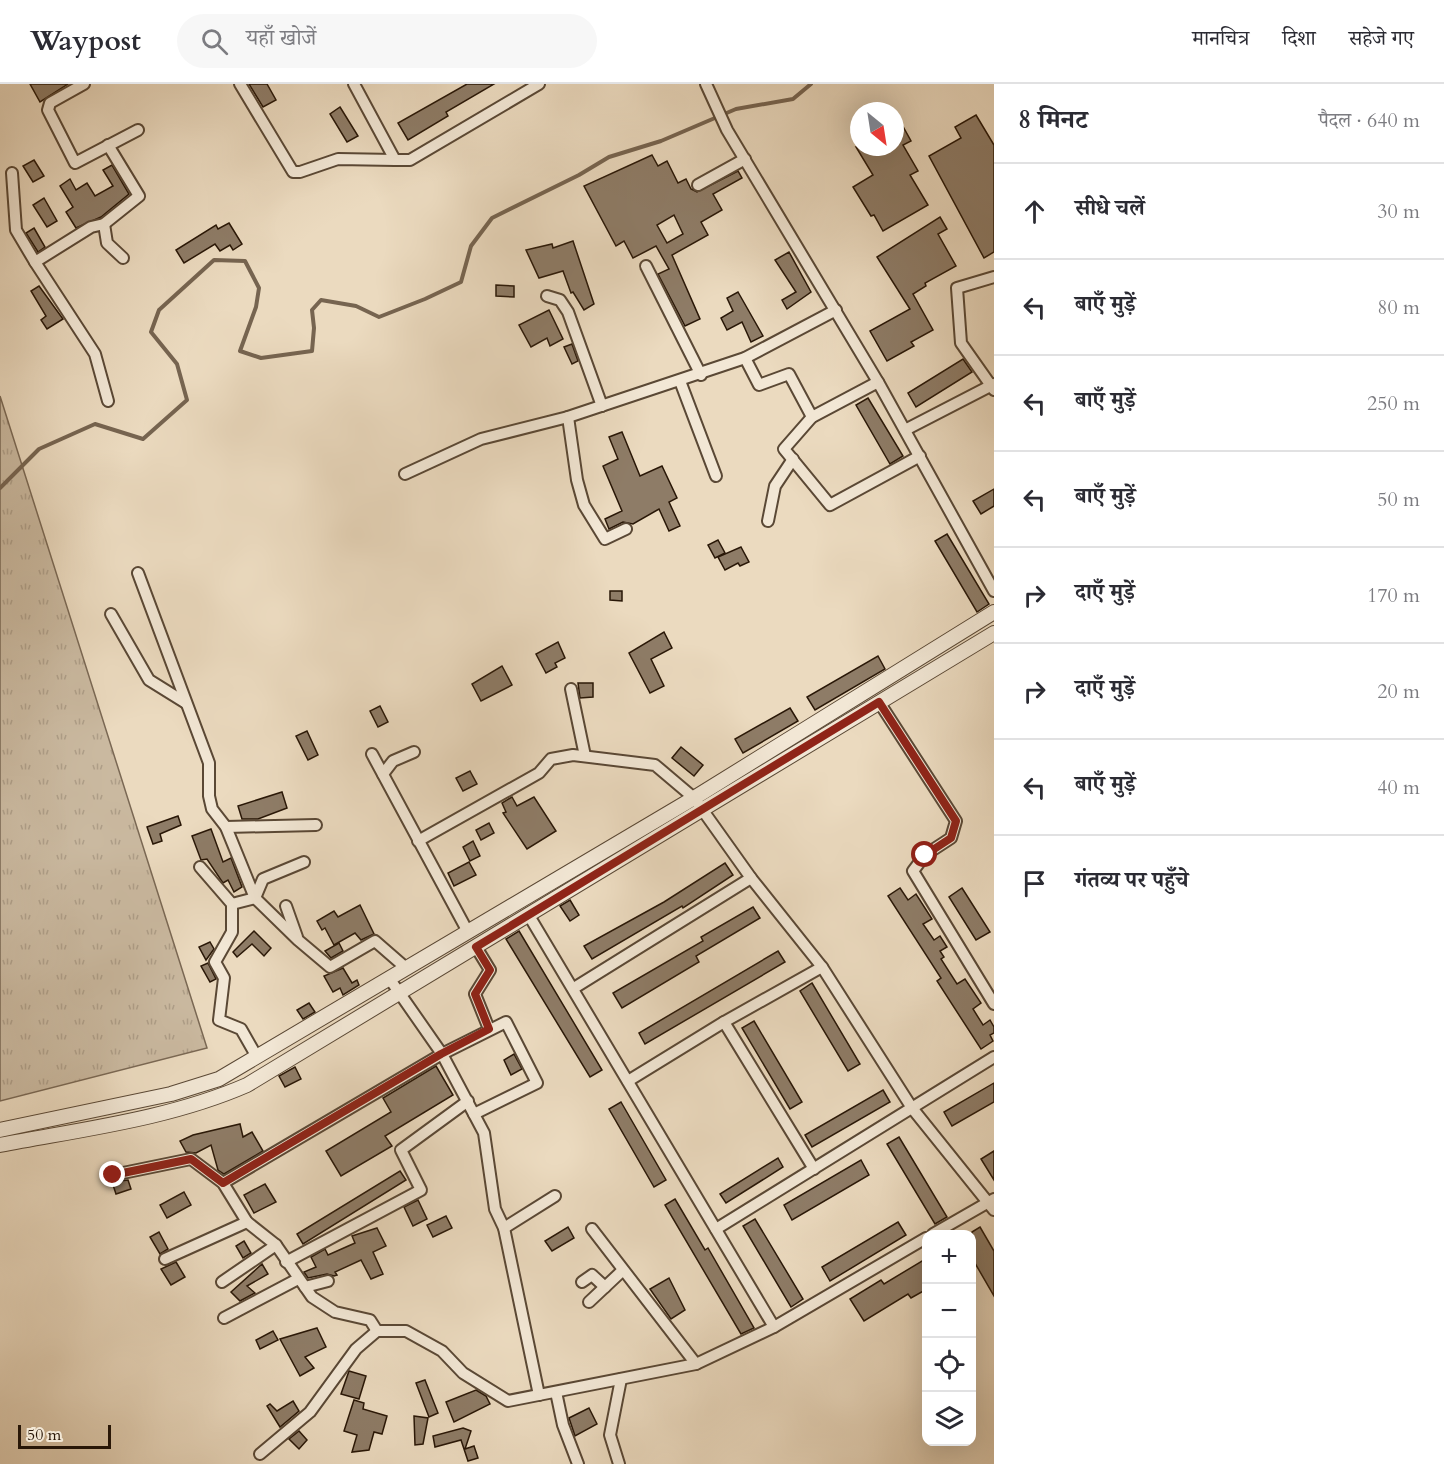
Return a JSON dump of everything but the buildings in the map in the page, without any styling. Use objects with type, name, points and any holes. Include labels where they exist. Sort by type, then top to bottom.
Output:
[{"type":"street","points":[[84,84],[50,103],[48,110],[75,163],[138,130]]},
{"type":"street","points":[[240,84],[293,172],[300,172],[338,159],[410,160],[539,84]]},
{"type":"street","points":[[354,84],[395,160]]},
{"type":"street","points":[[706,84],[714,107],[878,382],[994,591]]},
{"type":"street","points":[[35,262],[91,227],[104,224],[139,196],[108,145]]},
{"type":"street","points":[[698,185],[745,159]]},
{"type":"street","points":[[12,173],[16,230],[95,354],[108,401]]},
{"type":"street","points":[[104,224],[107,243],[123,258]]},
{"type":"street","points":[[646,266],[701,375]]},
{"type":"street","points":[[905,430],[993,386],[961,343],[957,288],[994,277]]},
{"type":"street","points":[[547,296],[560,300],[568,312],[602,406]]},
{"type":"street","points":[[405,474],[481,439],[568,417],[701,375],[745,358],[836,310]]},
{"type":"street","points":[[745,358],[759,385],[789,374],[812,417]]},
{"type":"street","points":[[680,381],[716,476]]},
{"type":"street","points":[[878,382],[812,417],[784,449],[830,505],[920,456]]},
{"type":"street","points":[[568,417],[577,480],[584,505],[605,539],[626,529]]},
{"type":"street","points":[[768,521],[775,486],[793,459]]},
{"type":"street","points":[[138,573],[209,763],[211,779],[209,796],[212,809],[226,827],[255,898],[330,967],[375,941],[406,968]]},
{"type":"street","points":[[0,1130],[171,1094],[219,1079],[694,798],[994,612]]},
{"type":"street","points":[[111,614],[149,680],[186,703]]},
{"type":"street","points":[[0,1145],[151,1116],[211,1100],[247,1085],[994,633]]},
{"type":"street","points":[[571,689],[585,756]]},
{"type":"street","points":[[879,702],[956,821],[951,838],[925,855],[913,871],[994,1004]]},
{"type":"street","points":[[383,774],[393,761],[414,752]]},
{"type":"street","points":[[372,754],[468,932]]},
{"type":"street","points":[[418,841],[539,773],[551,759],[573,755],[655,765],[694,798],[751,878],[822,967],[912,1108],[992,1203],[941,1230]]},
{"type":"street","points":[[226,827],[316,825]]},
{"type":"street","points":[[255,898],[263,879],[304,862]]},
{"type":"street","points":[[200,867],[232,904],[232,932],[215,962],[224,978],[219,1020],[241,1029],[256,1057]]},
{"type":"street","points":[[574,988],[751,878]]},
{"type":"street","points":[[232,904],[255,898]]},
{"type":"street","points":[[286,906],[298,940]]},
{"type":"street","points":[[528,914],[774,1327]]},
{"type":"street","points":[[476,947],[490,970],[475,994],[489,1029]]},
{"type":"street","points":[[628,1081],[724,1022],[822,967]]},
{"type":"street","points":[[388,978],[441,1054],[484,1133],[495,1209],[504,1228],[539,1395]]},
{"type":"street","points":[[223,1183],[441,1054],[506,1022],[537,1083],[474,1114]]},
{"type":"street","points":[[724,1022],[814,1169]]},
{"type":"street","points":[[716,1229],[994,1058]]},
{"type":"street","points":[[286,1262],[422,1190],[401,1150],[468,1101]]},
{"type":"street","points":[[113,1175],[191,1159],[223,1183],[247,1222],[276,1245],[312,1297],[335,1312],[369,1320],[377,1331]]},
{"type":"street","points":[[504,1228],[555,1196]]},
{"type":"street","points":[[165,1259],[247,1222]]},
{"type":"street","points":[[592,1229],[622,1271],[696,1364]]},
{"type":"street","points":[[260,1454],[310,1412],[356,1349],[377,1331],[406,1331],[442,1351],[463,1373],[508,1401],[696,1364],[774,1327],[922,1241]]},
{"type":"street","points":[[222,1282],[276,1245]]},
{"type":"street","points":[[589,1302],[622,1271]]},
{"type":"street","points":[[582,1282],[592,1275],[605,1287]]},
{"type":"street","points":[[224,1318],[302,1283],[328,1281]]},
{"type":"street","points":[[619,1464],[610,1435],[621,1378]]},
{"type":"street","points":[[556,1392],[563,1425],[578,1464]]},
{"type":"green space","points":[[0,396],[207,1048],[0,1101]]},
{"type":"waterway","points":[[0,488],[39,449],[95,424],[143,439],[187,400],[177,364],[151,332],[159,310],[214,260],[245,261],[259,288],[256,307],[240,351],[261,358],[312,351],[314,328],[312,310],[321,300],[356,306],[379,317],[425,299],[461,282],[471,246],[492,218],[579,175],[609,157],[661,141],[736,109],[793,99],[811,84]]},
{"type":"route","points":[[113,1175],[191,1159],[223,1183],[441,1054],[489,1029],[475,994],[490,970],[476,947],[879,702],[956,821],[951,838],[925,855]]}]
